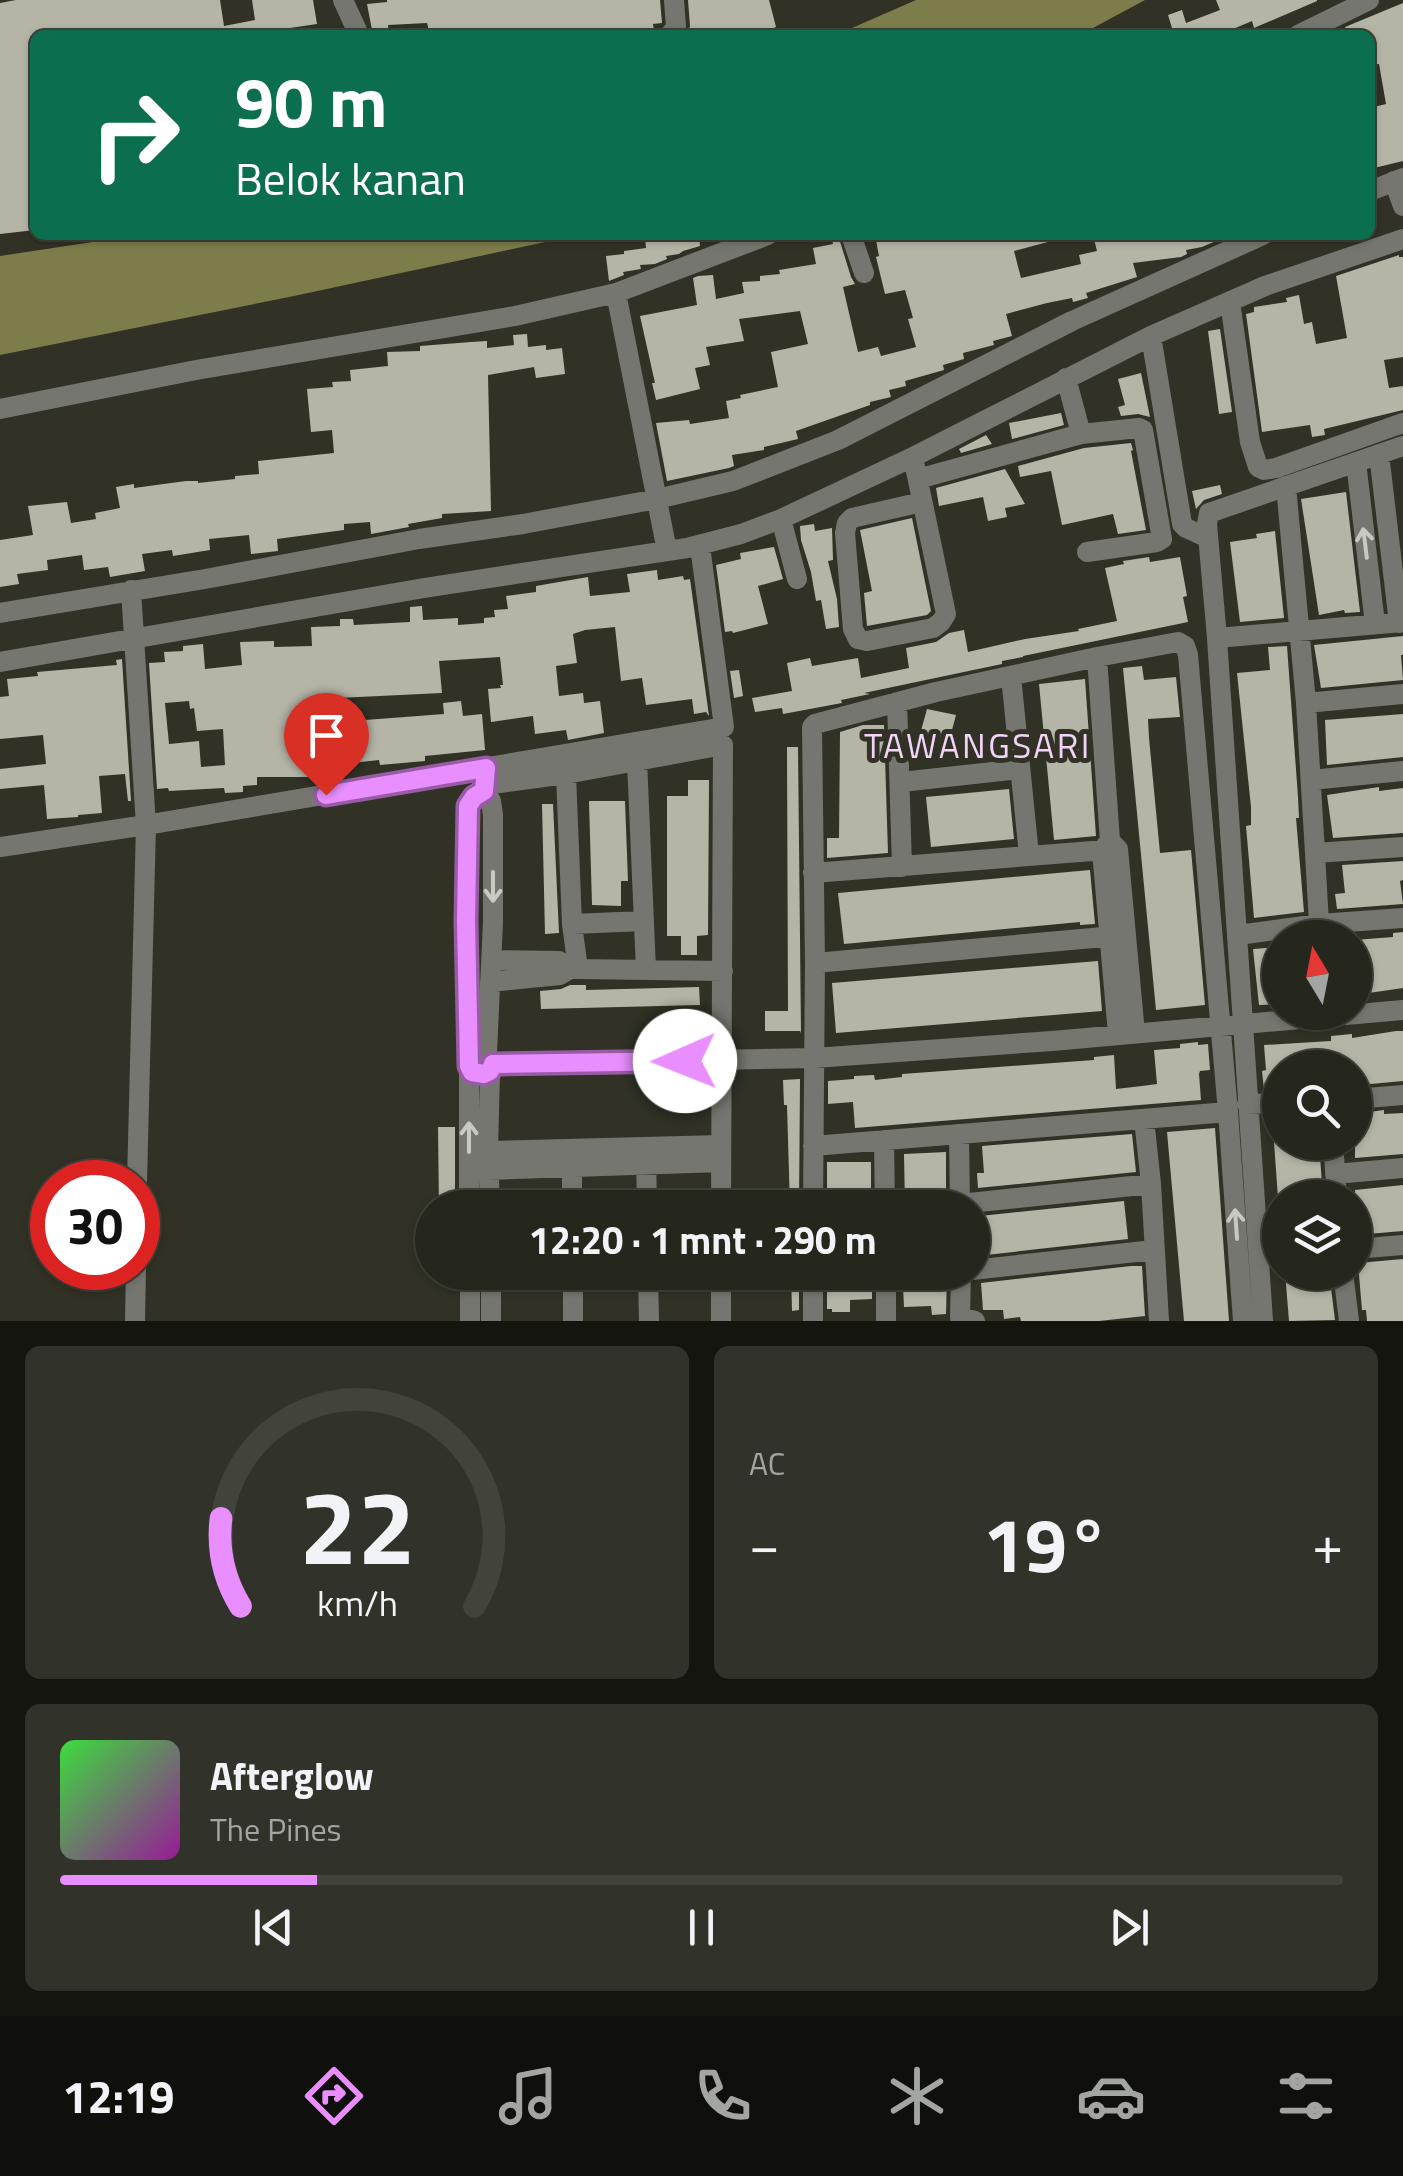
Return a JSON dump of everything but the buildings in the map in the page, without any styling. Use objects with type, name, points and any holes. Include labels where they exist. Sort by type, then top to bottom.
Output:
[{"type":"street","points":[[343,0],[357,30]]},
{"type":"street","points":[[674,0],[674,30]]},
{"type":"street","points":[[1308,30],[1369,0]]},
{"type":"street","points":[[0,662],[134,635],[666,547],[700,546],[781,519],[1151,336],[1296,274],[1403,239]]},
{"type":"street","points":[[0,409],[196,370],[515,316],[616,294],[755,240]]},
{"type":"street","points":[[853,240],[864,272]]},
{"type":"street","points":[[0,612],[131,593],[419,539],[658,503],[733,481],[838,440],[1072,321],[1252,240]]},
{"type":"street","points":[[616,294],[666,547]]},
{"type":"street","points":[[1230,302],[1250,442],[1258,467],[1276,468],[1403,424]]},
{"type":"street","points":[[1151,336],[1182,524],[1196,533],[1217,638],[1242,1024],[1238,1108],[1243,1321]]},
{"type":"street","points":[[1066,378],[1081,434]]},
{"type":"street","points":[[918,479],[1081,434],[1142,429],[1162,539],[1087,552]]},
{"type":"street","points":[[1196,533],[1216,509],[1403,446]]},
{"type":"street","points":[[1217,638],[1401,622],[1379,454]]},
{"type":"street","points":[[913,457],[946,614],[933,628],[867,641],[858,639],[852,629],[847,523],[852,518],[922,502]]},
{"type":"street","points":[[1356,462],[1375,624]]},
{"type":"street","points":[[1286,486],[1306,704],[1319,920]]},
{"type":"street","points":[[781,519],[797,579]]},
{"type":"street","points":[[489,1190],[482,1062],[466,921],[468,806],[485,781],[724,727],[700,546]]},
{"type":"street","points":[[131,593],[146,826],[137,1160]]},
{"type":"street","points":[[812,1190],[816,963],[811,729],[815,724],[897,702],[1097,657],[1182,643],[1187,649],[1219,1026],[1238,1108],[1264,1321]]},
{"type":"street","points":[[1097,657],[1127,1034]]},
{"type":"street","points":[[1011,676],[1029,855]]},
{"type":"street","points":[[1306,704],[1403,694]]},
{"type":"street","points":[[897,702],[902,868]]},
{"type":"street","points":[[0,847],[485,781],[566,774],[723,745],[721,1190]]},
{"type":"street","points":[[637,760],[646,970]]},
{"type":"street","points":[[900,782],[1020,769]]},
{"type":"street","points":[[1311,780],[1403,771]]},
{"type":"street","points":[[566,774],[574,969]]},
{"type":"street","points":[[471,1190],[494,922],[493,816],[485,781]]},
{"type":"street","points":[[813,874],[1110,847]]},
{"type":"street","points":[[1314,854],[1403,847]]},
{"type":"street","points":[[1372,920],[1403,918]]},
{"type":"street","points":[[466,921],[494,922]]},
{"type":"street","points":[[572,924],[644,921]]},
{"type":"street","points":[[1238,935],[1262,932]]},
{"type":"street","points":[[816,963],[1118,936]]},
{"type":"street","points":[[492,960],[559,961],[574,969]]},
{"type":"street","points":[[490,982],[560,975],[574,969],[723,972]]},
{"type":"street","points":[[482,1062],[814,1058],[1403,1010]]},
{"type":"street","points":[[1372,1098],[1403,1096]]},
{"type":"street","points":[[812,1146],[1262,1105]]},
{"type":"street","points":[[1144,1118],[1159,1320],[1150,1321]]},
{"type":"street","points":[[959,1134],[960,1190]]},
{"type":"street","points":[[884,1140],[885,1190]]},
{"type":"street","points":[[488,1160],[721,1153]]},
{"type":"street","points":[[646,1156],[647,1190]]},
{"type":"street","points":[[572,1158],[572,1190]]},
{"type":"street","points":[[1334,1160],[1336,1180]]},
{"type":"street","points":[[1335,1174],[1403,1168]]},
{"type":"street","points":[[990,1203],[1151,1184]]},
{"type":"street","points":[[1372,1248],[1403,1245]]},
{"type":"street","points":[[990,1268],[1154,1250]]},
{"type":"street","points":[[136,1290],[136,1321]]},
{"type":"street","points":[[470,1290],[470,1321]]},
{"type":"street","points":[[490,1290],[491,1321]]},
{"type":"street","points":[[573,1290],[573,1321]]},
{"type":"street","points":[[648,1290],[649,1321]]},
{"type":"street","points":[[721,1290],[721,1321]]},
{"type":"street","points":[[812,1290],[812,1321]]},
{"type":"street","points":[[884,1320],[885,1290]]},
{"type":"street","points":[[961,1290],[960,1317],[975,1321]]},
{"type":"street","points":[[1346,1290],[1349,1321]]},
{"type":"shaded area","points":[[916,0],[1145,0],[1089,30],[847,30]]},
{"type":"shaded area","points":[[106,240],[555,240],[0,355],[0,256]]},
{"type":"district","name":"TAWANGSARI","points":[[978,745]]},
{"type":"route","points":[[326,795],[486,768],[484,791],[468,806],[466,921],[472,1072],[484,1074],[493,1064],[685,1061]]}]
